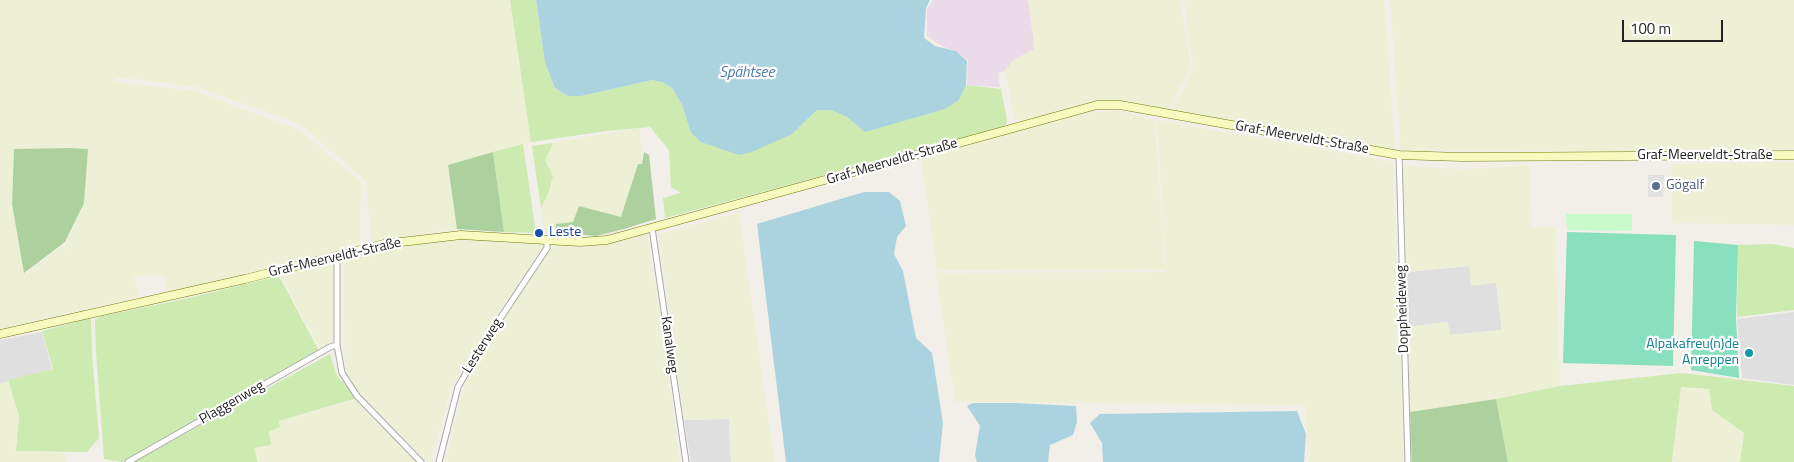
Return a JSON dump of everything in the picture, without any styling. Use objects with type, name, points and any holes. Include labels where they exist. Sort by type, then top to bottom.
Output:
[{"type":"main road","name":"Graf-Meerveldt-Straße","points":[[0,334],[245,279],[384,244],[470,235],[597,242],[1097,106],[1120,106],[1399,155],[1462,158],[1794,155]]},
{"type":"street","name":"Doppheideweg","points":[[1399,155],[1408,462]]},
{"type":"street","name":"Kanalweg","points":[[652,228],[686,462]]},
{"type":"street","name":"Lesterweg","points":[[439,462],[458,387],[480,349],[547,248],[547,240]]},
{"type":"street","points":[[337,256],[337,346],[342,373],[349,386],[421,462]]},
{"type":"street","name":"Plaggenweg","points":[[128,462],[330,347],[337,346]]},
{"type":"shaded area","points":[[933,0],[1028,0],[1034,49],[1005,71],[998,73],[1000,87],[967,85],[968,60],[956,51],[944,47],[927,36],[927,9]]},
{"type":"shaded area","name":"Gögalf","points":[[1648,175],[1664,175],[1663,197],[1648,197]]},
{"type":"shaded area","points":[[1469,266],[1496,283],[1502,330],[1449,335],[1447,322],[1408,327],[1407,272]]},
{"type":"shaded area","points":[[1794,312],[1794,385],[1742,378],[1737,319]]},
{"type":"shaded area","points":[[42,332],[52,369],[0,384],[0,340]]},
{"type":"shaded area","points":[[729,419],[731,462],[691,462],[684,420]]},
{"type":"green space","points":[[0,0],[510,0],[531,142],[448,165],[457,229],[371,242],[366,181],[300,124],[197,87],[117,77],[106,104],[115,82],[195,91],[299,130],[361,182],[360,244],[245,275],[167,292],[165,275],[133,276],[139,297],[0,329]],"holes":[[[14,149],[88,149],[84,203],[64,248],[67,255],[62,246],[25,274],[12,204]]]},
{"type":"green space","points":[[510,0],[536,0],[545,63],[555,88],[568,96],[581,96],[652,80],[662,82],[672,88],[682,105],[691,133],[701,142],[792,134],[817,110],[831,110],[847,117],[865,131],[959,100],[966,85],[1001,89],[1007,120],[1006,125],[1001,128],[665,218],[663,198],[681,193],[671,187],[669,150],[650,127],[531,142]]},
{"type":"green space","points":[[1028,0],[1180,0],[1190,62],[1187,75],[1169,107],[1163,110],[1097,102],[1023,122],[1017,120],[1014,117],[1005,71],[1012,61],[1034,49]]},
{"type":"green space","points":[[1184,0],[1384,0],[1395,149],[1391,151],[1175,111],[1174,107],[1193,68]]},
{"type":"green space","points":[[1390,0],[1794,0],[1794,149],[1611,152],[1401,150]]},
{"type":"green space","points":[[1120,110],[1155,121],[1165,269],[937,270],[921,159],[1081,113]]},
{"type":"green space","points":[[1157,120],[1393,162],[1404,462],[1309,462],[1305,405],[955,402],[936,273],[1166,272]]},
{"type":"green space","points":[[640,128],[642,165],[624,229],[596,236],[545,236],[532,146]]},
{"type":"green space","points":[[553,143],[545,160],[553,176],[549,191],[541,208],[532,146]]},
{"type":"green space","points":[[523,144],[536,233],[504,232],[493,152]]},
{"type":"green space","points":[[14,149],[88,149],[84,203],[65,242],[24,273],[12,204]]},
{"type":"green space","points":[[493,152],[504,232],[457,229],[448,165]]},
{"type":"green space","points":[[644,152],[649,155],[656,219],[596,236],[555,232],[556,224],[573,222],[579,206],[621,217],[638,164],[642,164]]},
{"type":"green space","points":[[1794,162],[1794,225],[1672,223],[1671,164]]},
{"type":"green space","points":[[1402,166],[1460,169],[1529,166],[1532,227],[1555,227],[1560,386],[1496,399],[1410,412],[1408,327],[1448,322],[1450,335],[1502,330],[1496,283],[1471,286],[1469,266],[1407,272]]},
{"type":"green space","points":[[739,212],[775,462],[731,462],[729,419],[684,420],[659,234]]},
{"type":"green space","points":[[1566,214],[1632,214],[1632,231],[1567,230]]},
{"type":"green space","points":[[1567,232],[1676,235],[1673,366],[1563,363]]},
{"type":"green space","points":[[647,234],[664,338],[680,462],[445,462],[463,389],[474,366],[489,343],[478,343],[451,388],[431,462],[428,462],[360,395],[345,369],[343,268],[346,260],[372,255],[372,252],[458,238],[546,244],[598,244]]},
{"type":"green space","points":[[1694,241],[1738,245],[1736,318],[1739,378],[1691,370]]},
{"type":"green space","points":[[1772,244],[1794,248],[1794,310],[1737,317],[1738,245]]},
{"type":"green space","points":[[333,261],[334,341],[321,350],[280,275]]},
{"type":"green space","points":[[279,276],[319,351],[122,462],[104,459],[95,320],[102,316],[185,299]]},
{"type":"green space","points":[[91,318],[99,438],[87,452],[16,451],[19,416],[8,380],[53,369],[42,331]]},
{"type":"green space","points":[[330,354],[337,376],[357,398],[279,421],[280,427],[269,432],[271,445],[254,448],[258,462],[134,462]]},
{"type":"green space","points":[[1682,373],[1794,386],[1794,462],[1740,462],[1744,433],[1712,410],[1709,389],[1681,387],[1672,462],[1508,462],[1496,399],[1560,386]]},
{"type":"green space","points":[[8,381],[19,416],[15,451],[66,453],[66,462],[0,462],[0,384]]},
{"type":"green space","points":[[1681,388],[1709,389],[1712,410],[1743,433],[1740,462],[1673,462]]},
{"type":"green space","points":[[358,399],[418,462],[259,462],[255,448],[271,445],[269,433],[280,427],[280,421]]},
{"type":"green space","points":[[1496,399],[1508,462],[1412,462],[1410,412]]},
{"type":"water","name":"Spähtsee","points":[[536,0],[930,0],[926,8],[924,38],[935,46],[956,51],[967,61],[966,85],[959,100],[945,109],[865,132],[847,117],[831,110],[817,110],[792,134],[752,152],[739,155],[701,142],[691,133],[682,105],[672,88],[662,82],[652,80],[581,96],[568,96],[555,88],[545,63]]},
{"type":"water","points":[[864,192],[889,192],[900,201],[906,226],[897,237],[894,254],[903,271],[916,338],[932,353],[943,423],[939,462],[786,462],[757,224]]},
{"type":"water","points":[[973,403],[1076,406],[1077,422],[1073,435],[1050,445],[1048,462],[977,462],[975,455],[980,426],[967,406]]},
{"type":"water","points":[[1297,411],[1306,434],[1304,462],[1103,462],[1102,443],[1090,423],[1100,414]]},
{"type":"place","name":"Gögalf","points":[[1656,186]]},
{"type":"place","name":"Leste","points":[[539,233]]},
{"type":"place","name":"Alpakafreu(n)de Anreppen","points":[[1749,353]]}]
